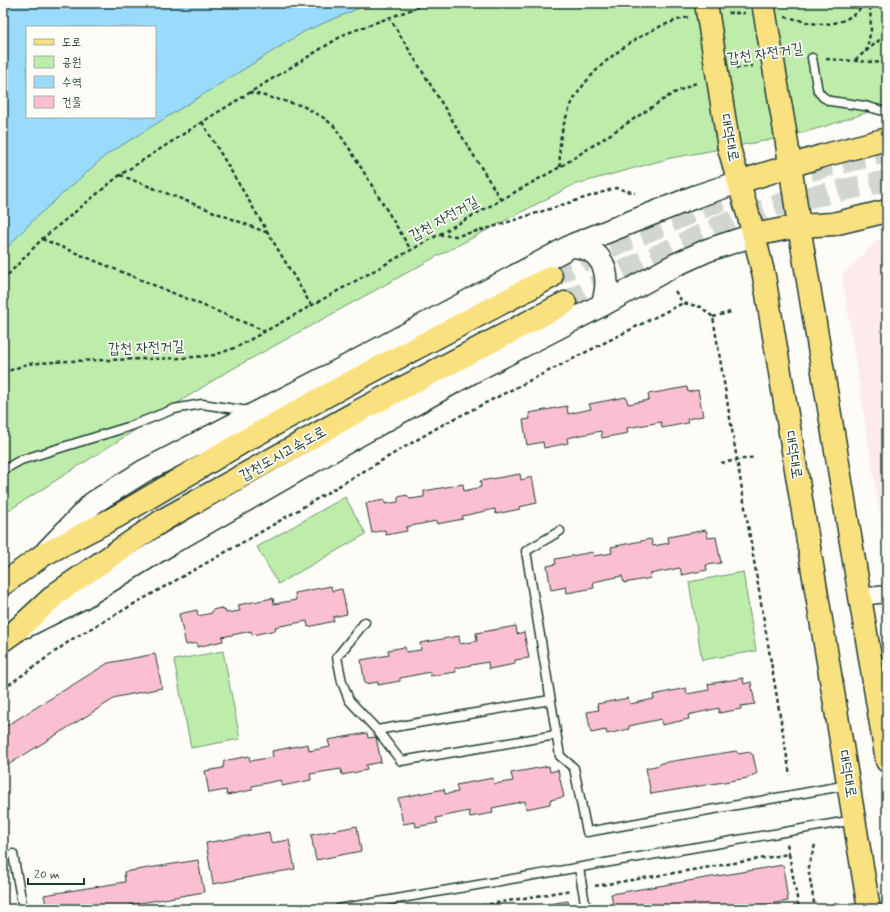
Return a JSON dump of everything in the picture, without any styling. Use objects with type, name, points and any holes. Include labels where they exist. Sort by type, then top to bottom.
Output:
[{"type":"main road","points":[[756,8],[786,137],[798,226],[887,761]]},
{"type":"main road","name":"대덕대로","points":[[707,11],[729,148],[764,276],[869,909]]},
{"type":"main road","points":[[739,182],[791,167],[822,156],[887,139]]},
{"type":"main road","points":[[754,235],[798,226],[833,224],[887,211]]},
{"type":"main road","name":"갑천도시고속도로","points":[[3,584],[43,555],[116,517],[239,444],[551,277]]},
{"type":"main road","name":"갑천도시고속도로","points":[[10,635],[57,593],[163,520],[355,413],[565,303]]},
{"type":"street","points":[[43,555],[94,503],[144,471],[336,372],[573,245],[697,196],[739,182]]},
{"type":"street","points":[[10,635],[82,598],[171,543],[472,372],[602,305],[675,265],[701,253],[754,235]]},
{"type":"street","points":[[573,245],[591,251],[603,262],[606,277],[606,295],[602,305]]},
{"type":"street","points":[[860,598],[887,594]]},
{"type":"lane","points":[[812,58],[818,91],[823,97],[830,101],[864,106],[887,112]]},
{"type":"lane","points":[[3,470],[21,460],[131,426],[174,409],[202,404],[257,413]]},
{"type":"lane","points":[[560,532],[526,551],[560,756],[574,768],[587,832],[848,785]]},
{"type":"lane","points":[[366,622],[337,657],[342,682],[349,700],[377,730],[402,761],[556,735]]},
{"type":"lane","points":[[377,730],[550,700]]},
{"type":"lane","points":[[338,909],[854,820]]},
{"type":"lane","points":[[13,854],[23,909]]},
{"type":"lane","points":[[579,868],[586,909]]},
{"type":"path","points":[[3,280],[42,239],[120,175],[249,92],[345,34],[429,3]]},
{"type":"path","points":[[782,16],[810,23],[831,23],[848,20],[859,11],[865,3]]},
{"type":"path","points":[[866,52],[871,30],[870,3]]},
{"type":"path","points":[[560,167],[560,144],[565,121],[574,99],[605,62],[625,46],[651,31],[707,11],[756,8]]},
{"type":"path","points":[[389,17],[501,200]]},
{"type":"path","points":[[855,60],[887,34]]},
{"type":"path","name":"갑천 자전거길","points":[[812,58],[855,60],[887,64]]},
{"type":"path","name":"갑천 자전거길","points":[[732,69],[754,66]]},
{"type":"path","name":"갑천 자전거길","points":[[3,373],[27,364],[69,360],[183,358],[215,355],[237,347],[560,167],[672,94],[698,82]]},
{"type":"path","points":[[249,92],[304,106],[334,126],[351,151],[411,250]]},
{"type":"path","points":[[202,122],[312,305]]},
{"type":"path","points":[[120,175],[268,233]]},
{"type":"path","points":[[438,235],[456,236],[486,229],[616,188],[635,193]]},
{"type":"path","points":[[42,239],[265,331]]},
{"type":"path","points":[[676,291],[683,303]]},
{"type":"path","points":[[3,689],[74,638],[254,536],[442,425],[683,303],[701,307],[713,317],[790,775]]},
{"type":"path","points":[[713,317],[731,312]]},
{"type":"path","points":[[721,463],[755,457]]},
{"type":"path","points":[[785,832],[798,908],[789,909]]},
{"type":"path","points":[[815,845],[808,867],[815,909]]},
{"type":"path","points":[[461,909],[789,854]]},
{"type":"shaded area","points":[[887,236],[887,549],[885,548],[842,275],[881,237]]},
{"type":"green space","points":[[371,3],[887,3],[887,106],[823,127],[786,137],[671,158],[573,185],[430,260],[225,373],[3,514],[3,252],[33,220],[106,155],[305,31]]},
{"type":"green space","points":[[345,497],[366,534],[278,584],[257,547]]},
{"type":"green space","points":[[743,572],[756,651],[702,660],[689,582]]},
{"type":"green space","points":[[223,651],[240,739],[191,748],[174,660]]},
{"type":"water","points":[[3,3],[371,3],[305,31],[106,155],[33,220],[3,252]]},
{"type":"building","points":[[687,387],[688,392],[698,390],[703,416],[687,419],[688,423],[662,428],[661,422],[627,428],[628,433],[602,438],[601,431],[567,438],[568,443],[544,448],[543,442],[527,445],[523,420],[530,419],[529,413],[567,406],[568,414],[591,409],[589,404],[626,397],[628,404],[649,400],[648,394]]},
{"type":"building","points":[[520,474],[521,480],[532,477],[537,503],[519,507],[520,509],[496,514],[495,509],[462,516],[463,519],[437,524],[436,521],[406,527],[407,531],[386,535],[385,530],[372,533],[366,503],[385,500],[385,504],[398,502],[398,497],[407,495],[410,499],[424,497],[424,491],[463,484],[464,491],[481,487],[480,481]]},
{"type":"building","points":[[706,530],[708,538],[716,537],[721,563],[706,565],[707,570],[682,575],[680,568],[650,574],[651,578],[624,583],[622,576],[593,582],[594,588],[567,593],[566,587],[551,590],[547,566],[556,564],[555,559],[593,552],[594,556],[612,553],[611,547],[651,539],[653,546],[669,543],[668,537]]},
{"type":"building","points":[[331,586],[332,591],[342,589],[347,614],[333,617],[334,621],[308,627],[307,621],[275,627],[276,630],[252,635],[251,631],[222,637],[223,641],[197,647],[197,643],[186,645],[179,614],[197,610],[198,616],[212,613],[212,610],[221,608],[222,610],[225,610],[226,613],[240,611],[238,605],[273,598],[274,604],[296,600],[295,593]]},
{"type":"building","points":[[516,626],[517,634],[524,632],[529,658],[515,660],[515,664],[489,669],[488,662],[455,668],[456,672],[430,676],[430,672],[400,678],[400,681],[378,685],[378,682],[365,684],[361,660],[389,655],[388,650],[405,647],[406,652],[421,650],[420,643],[459,636],[460,644],[477,641],[476,633]]},
{"type":"building","points":[[155,654],[162,688],[117,697],[3,768],[3,728],[108,663]]},
{"type":"building","points":[[743,678],[744,684],[751,682],[755,704],[741,706],[741,709],[719,713],[719,708],[688,715],[689,719],[662,725],[661,719],[629,726],[629,729],[607,734],[606,730],[591,733],[587,712],[599,710],[597,704],[628,698],[630,704],[654,699],[653,695],[686,688],[687,694],[709,690],[708,684]]},
{"type":"building","points":[[367,733],[368,738],[376,737],[381,762],[366,765],[367,770],[342,775],[341,769],[310,774],[311,780],[282,786],[281,780],[252,786],[252,790],[227,795],[226,790],[209,793],[205,771],[223,768],[224,761],[249,756],[250,761],[273,757],[272,751],[308,744],[309,751],[330,747],[328,740]]},
{"type":"building","points":[[736,751],[739,754],[749,752],[753,755],[757,773],[748,778],[651,794],[646,768],[660,765],[661,763]]},
{"type":"building","points":[[549,766],[550,772],[558,770],[564,797],[550,800],[550,804],[526,809],[525,801],[492,808],[493,813],[470,817],[469,811],[436,818],[438,823],[416,827],[415,822],[403,824],[398,798],[444,789],[445,794],[458,792],[456,785],[493,778],[494,784],[513,781],[511,773]]},
{"type":"building","points":[[357,826],[361,851],[316,860],[311,835]]},
{"type":"building","points":[[269,832],[271,843],[289,840],[295,869],[213,884],[206,843]]},
{"type":"building","points":[[198,860],[204,892],[129,905],[129,909],[47,909],[44,895],[125,882],[124,872]]},
{"type":"building","points":[[783,865],[788,901],[738,909],[614,909],[611,894]]},
{"type":"building","points":[[568,901],[569,909],[518,909]]},
{"type":"tunnel","points":[[810,170],[887,152]]},
{"type":"tunnel","points":[[565,303],[620,273],[723,225],[752,214],[790,201],[887,181]]},
{"type":"tunnel","points":[[551,277],[608,248],[749,188]]}]
